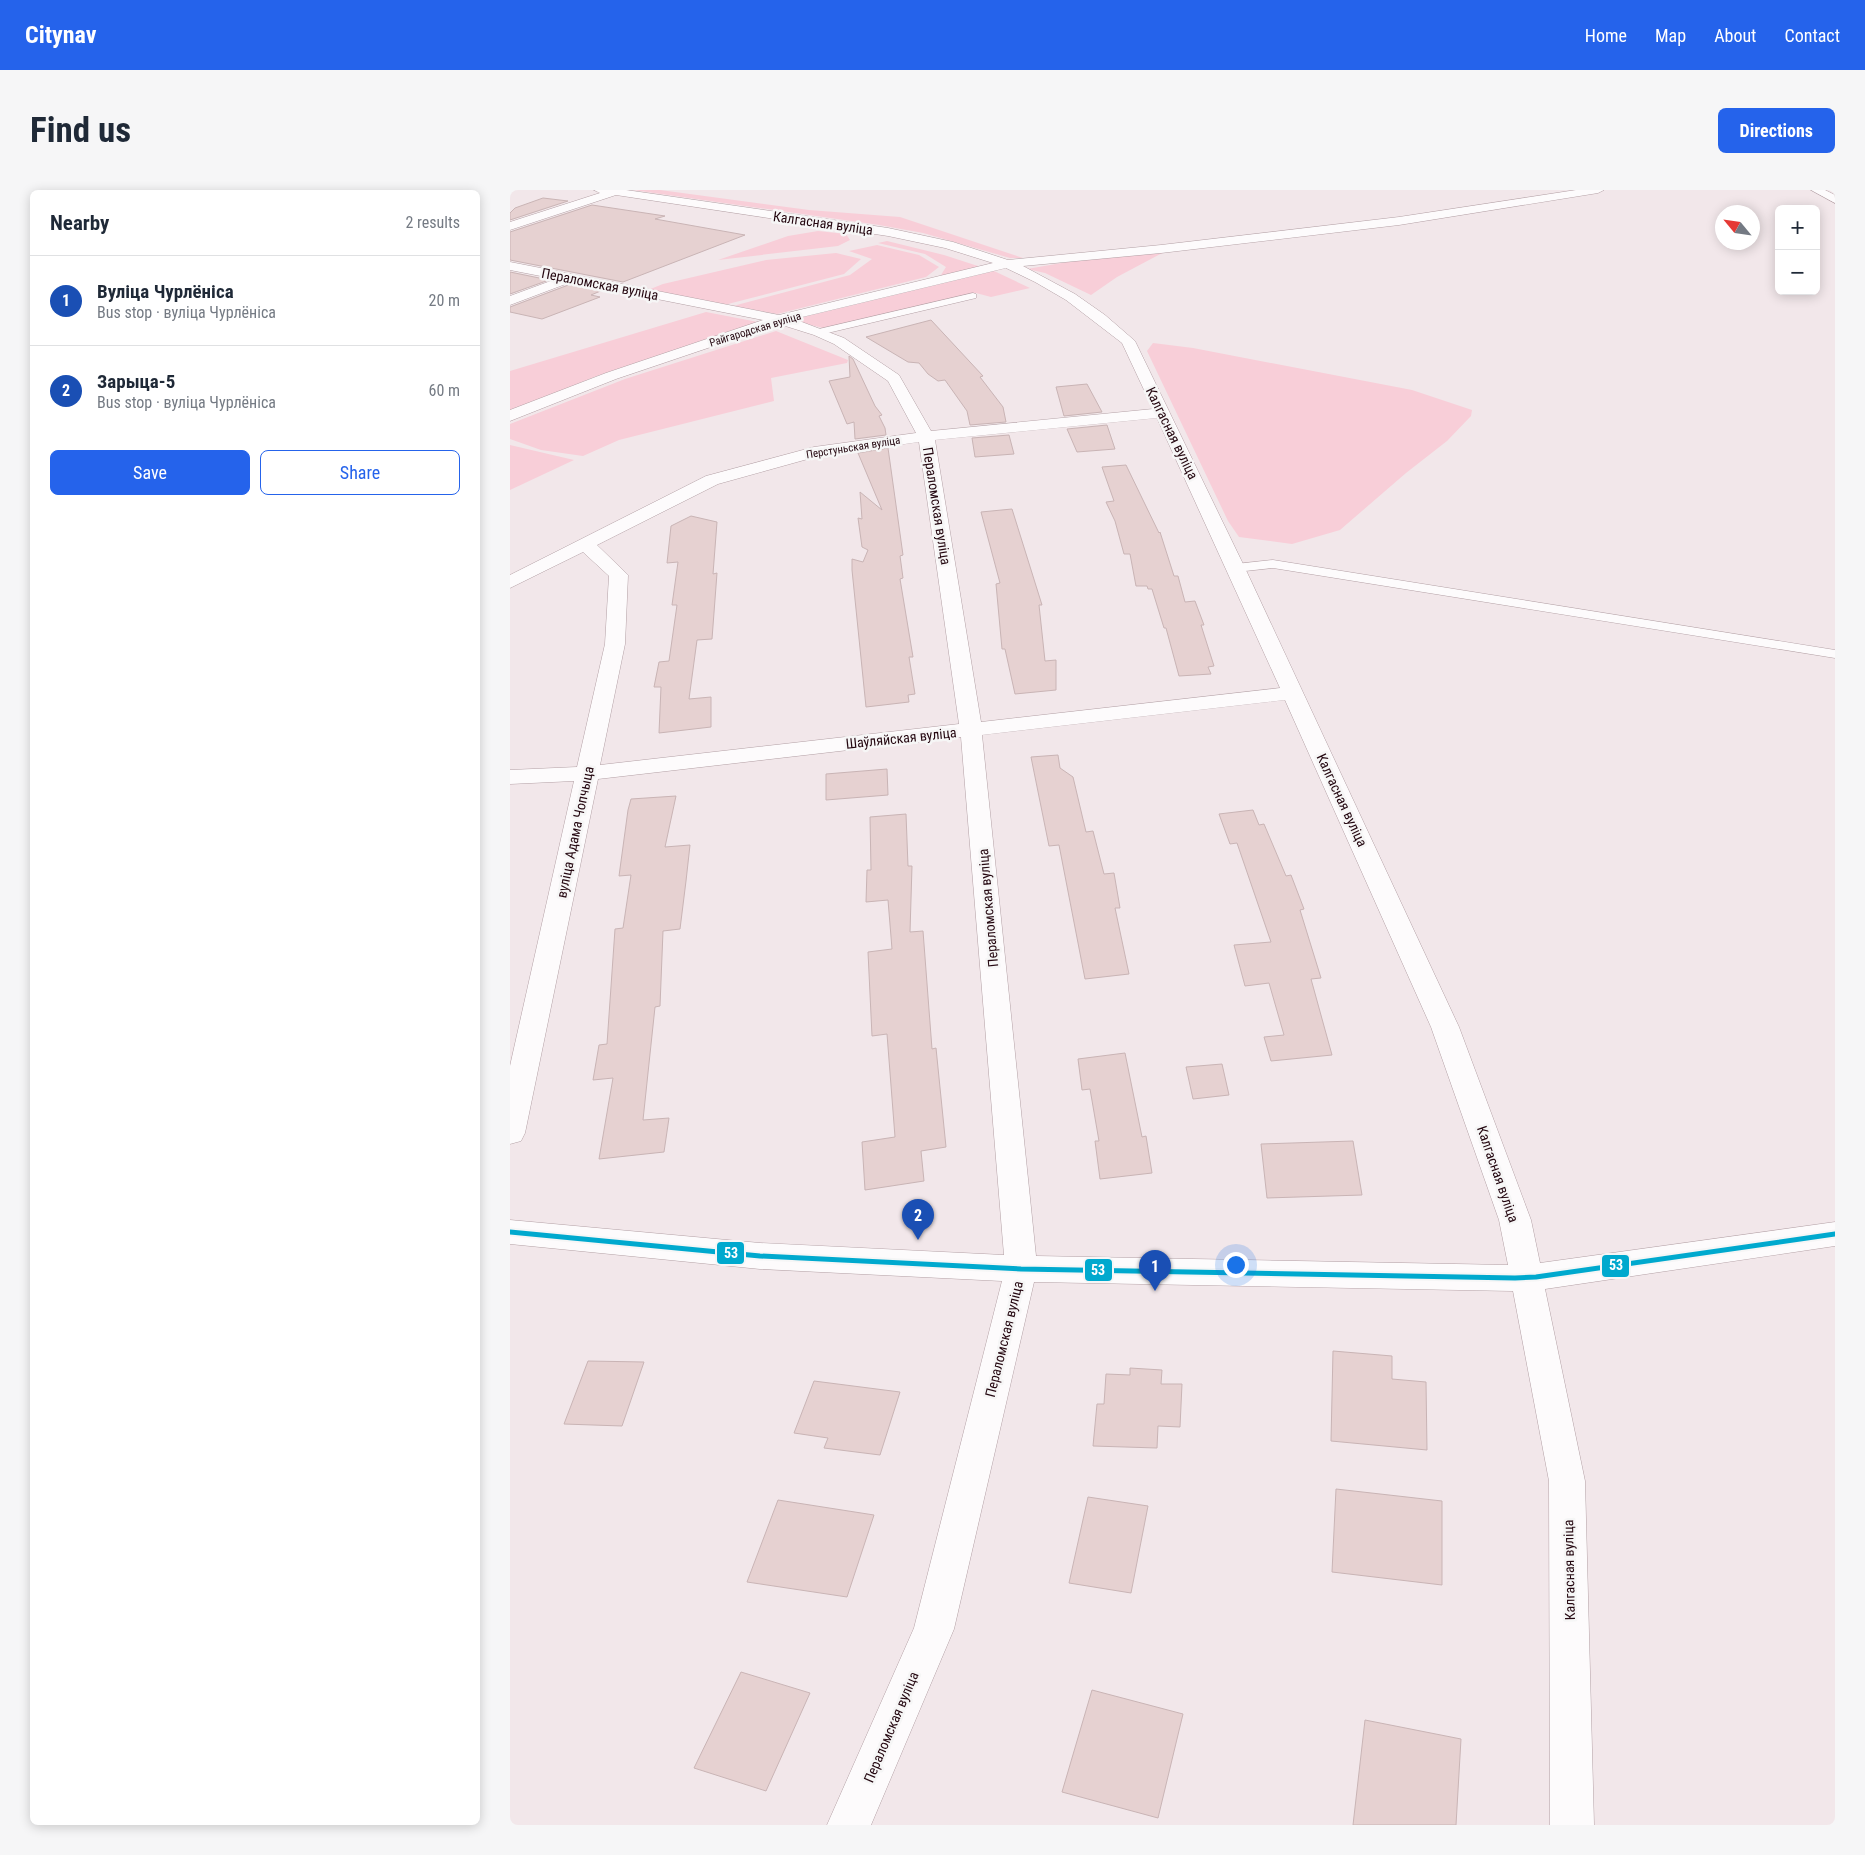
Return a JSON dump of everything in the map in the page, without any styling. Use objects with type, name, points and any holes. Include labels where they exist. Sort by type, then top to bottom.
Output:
[{"type":"street","name":"Райгародская вуліца","points":[[510,416],[611,376],[779,319],[1007,264],[1399,221],[1598,190]]},
{"type":"street","points":[[1817,190],[1835,200]]},
{"type":"street","name":"Калгасная вуліца","points":[[608,191],[892,233],[955,248],[1007,264],[1070,296],[1098,315],[1128,341],[1236,568],[1446,1027],[1515,1220],[1567,1481],[1572,1825]]},
{"type":"street","points":[[510,226],[608,191]]},
{"type":"street","name":"Пераломская вуліца","points":[[510,266],[779,319],[819,332],[839,341],[894,378],[926,436],[971,730],[1021,1269],[934,1629],[849,1825]]},
{"type":"street","points":[[510,301],[570,278]]},
{"type":"street","name":"Перстуньская вуліца","points":[[510,582],[712,480],[814,452],[926,436],[1162,412]]},
{"type":"street","name":"вуліца Адама Чопчыца","points":[[510,1133],[615,644],[619,575],[584,544]]},
{"type":"street","name":"Шаўляйская вуліца","points":[[510,777],[588,773],[1292,693]]},
{"type":"street","points":[[510,1232],[760,1256],[1021,1269],[1527,1278],[1835,1234]]},
{"type":"lane","points":[[819,332],[973,296]]},
{"type":"lane","points":[[1236,568],[1273,564],[1835,654]]},
{"type":"shaded area","points":[[633,190],[660,190],[809,210],[900,217],[1023,258],[1010,258],[923,233],[879,225]]},
{"type":"shaded area","points":[[818,231],[846,234],[850,240],[838,246],[718,260],[788,236]]},
{"type":"shaded area","points":[[887,241],[944,255],[984,268],[939,278],[946,267],[925,254],[878,243]]},
{"type":"shaded area","points":[[877,245],[919,255],[939,267],[926,277],[777,314],[733,306],[850,275],[872,259],[849,251]]},
{"type":"shaded area","points":[[1166,251],[1117,277],[1091,295],[1045,273],[1027,269],[1096,257]]},
{"type":"shaded area","points":[[836,253],[861,259],[844,274],[724,305],[648,290],[663,284],[766,260]]},
{"type":"shaded area","points":[[994,271],[1030,288],[991,297],[976,293],[823,328],[791,320]]},
{"type":"shaded area","points":[[706,312],[758,322],[594,377],[510,412],[510,371]]},
{"type":"shaded area","points":[[776,331],[848,360],[847,363],[771,378],[774,401],[619,440],[583,456],[541,450],[510,439],[510,424],[625,379]]},
{"type":"shaded area","points":[[1153,343],[1193,348],[1412,390],[1472,410],[1471,416],[1447,441],[1406,473],[1340,530],[1292,544],[1239,537],[1228,521],[1147,351]]},
{"type":"shaded area","points":[[510,445],[574,460],[510,490]]},
{"type":"building","points":[[543,198],[568,201],[510,220],[510,213],[515,208]]},
{"type":"building","points":[[592,205],[665,216],[655,219],[745,235],[623,282],[510,260],[510,232]]},
{"type":"building","points":[[510,272],[549,280],[510,294]]},
{"type":"building","points":[[571,284],[603,290],[591,295],[600,297],[542,319],[510,312],[510,307]]},
{"type":"building","points":[[931,320],[983,376],[980,377],[1003,407],[1006,422],[970,425],[967,411],[945,380],[938,381],[928,374],[919,363],[908,362],[866,337]]},
{"type":"building","points":[[849,356],[853,359],[875,406],[882,415],[879,416],[886,435],[855,439],[854,422],[847,424],[829,381],[850,377]]},
{"type":"building","points":[[1087,384],[1102,412],[1064,416],[1056,387]]},
{"type":"building","points":[[1107,425],[1115,449],[1077,452],[1067,429]]},
{"type":"building","points":[[1009,435],[1014,454],[975,457],[972,438]]},
{"type":"building","points":[[888,448],[903,555],[900,556],[903,578],[900,579],[913,657],[909,657],[915,694],[908,695],[909,702],[866,707],[852,570],[852,559],[863,562],[868,550],[862,547],[858,518],[862,519],[860,492],[882,510],[858,453]]},
{"type":"building","points":[[1126,465],[1160,532],[1174,576],[1178,576],[1185,602],[1195,601],[1204,625],[1201,625],[1214,666],[1208,667],[1211,674],[1179,676],[1166,628],[1164,628],[1152,589],[1148,589],[1147,586],[1136,586],[1130,554],[1124,554],[1115,521],[1106,502],[1114,501],[1102,467]]},
{"type":"building","points":[[1012,509],[1042,605],[1039,605],[1045,661],[1056,660],[1056,690],[1015,694],[1005,649],[1002,649],[996,584],[1000,583],[981,512]]},
{"type":"building","points":[[691,516],[717,522],[713,574],[717,573],[712,639],[697,640],[689,699],[711,697],[711,727],[659,733],[661,687],[654,687],[659,662],[669,661],[677,605],[672,605],[678,562],[667,563],[671,526]]},
{"type":"building","points":[[1058,755],[1060,768],[1073,777],[1086,832],[1093,831],[1104,874],[1114,873],[1120,908],[1115,908],[1129,974],[1085,979],[1059,845],[1049,846],[1031,757]]},
{"type":"building","points":[[887,769],[888,795],[826,800],[826,774]]},
{"type":"building","points":[[676,796],[665,847],[690,845],[680,929],[663,931],[660,1006],[655,1007],[643,1120],[669,1118],[664,1152],[599,1159],[613,1078],[593,1080],[599,1045],[607,1044],[615,929],[623,928],[631,875],[619,876],[628,810],[631,799]]},
{"type":"building","points":[[1253,810],[1259,825],[1264,824],[1286,876],[1291,875],[1304,909],[1300,910],[1321,978],[1311,979],[1332,1055],[1271,1061],[1264,1037],[1284,1035],[1269,983],[1245,986],[1234,945],[1271,942],[1237,843],[1230,844],[1219,814]]},
{"type":"building","points":[[906,814],[908,866],[912,866],[910,932],[923,931],[932,1049],[936,1048],[946,1147],[921,1151],[924,1181],[865,1190],[862,1142],[895,1137],[887,1034],[872,1036],[868,952],[892,949],[888,900],[866,902],[867,870],[871,870],[870,817]]},
{"type":"building","points":[[1125,1053],[1142,1137],[1146,1136],[1152,1173],[1100,1179],[1095,1141],[1099,1141],[1090,1089],[1082,1090],[1078,1059]]},
{"type":"building","points":[[1222,1064],[1229,1095],[1193,1099],[1186,1067]]},
{"type":"building","points":[[1353,1141],[1362,1195],[1267,1198],[1261,1144]]},
{"type":"building","points":[[1333,1351],[1392,1356],[1392,1379],[1426,1382],[1427,1450],[1331,1441]]},
{"type":"building","points":[[588,1361],[644,1362],[622,1426],[564,1424]]},
{"type":"building","points":[[1130,1368],[1162,1370],[1161,1384],[1182,1384],[1180,1427],[1158,1426],[1157,1448],[1093,1446],[1097,1404],[1104,1404],[1106,1374],[1130,1375]]},
{"type":"building","points":[[814,1381],[900,1392],[880,1455],[824,1448],[828,1438],[794,1433]]},
{"type":"building","points":[[1336,1489],[1442,1501],[1442,1585],[1332,1572]]},
{"type":"building","points":[[1088,1497],[1148,1506],[1131,1593],[1069,1583]]},
{"type":"building","points":[[778,1500],[874,1515],[847,1597],[747,1582]]},
{"type":"building","points":[[741,1672],[810,1693],[766,1791],[694,1768]]},
{"type":"building","points":[[1092,1690],[1183,1714],[1158,1818],[1062,1792]]},
{"type":"building","points":[[1365,1720],[1461,1739],[1456,1825],[1353,1825]]},
{"type":"transit line","name":"53","points":[[510,1232],[760,1256],[1021,1269],[1515,1278],[1536,1277],[1835,1234]]},
{"type":"place","name":"Зарыца-5","points":[[918,1240]]},
{"type":"place","name":"Вуліца Чурлёніса","points":[[1155,1291]]}]
